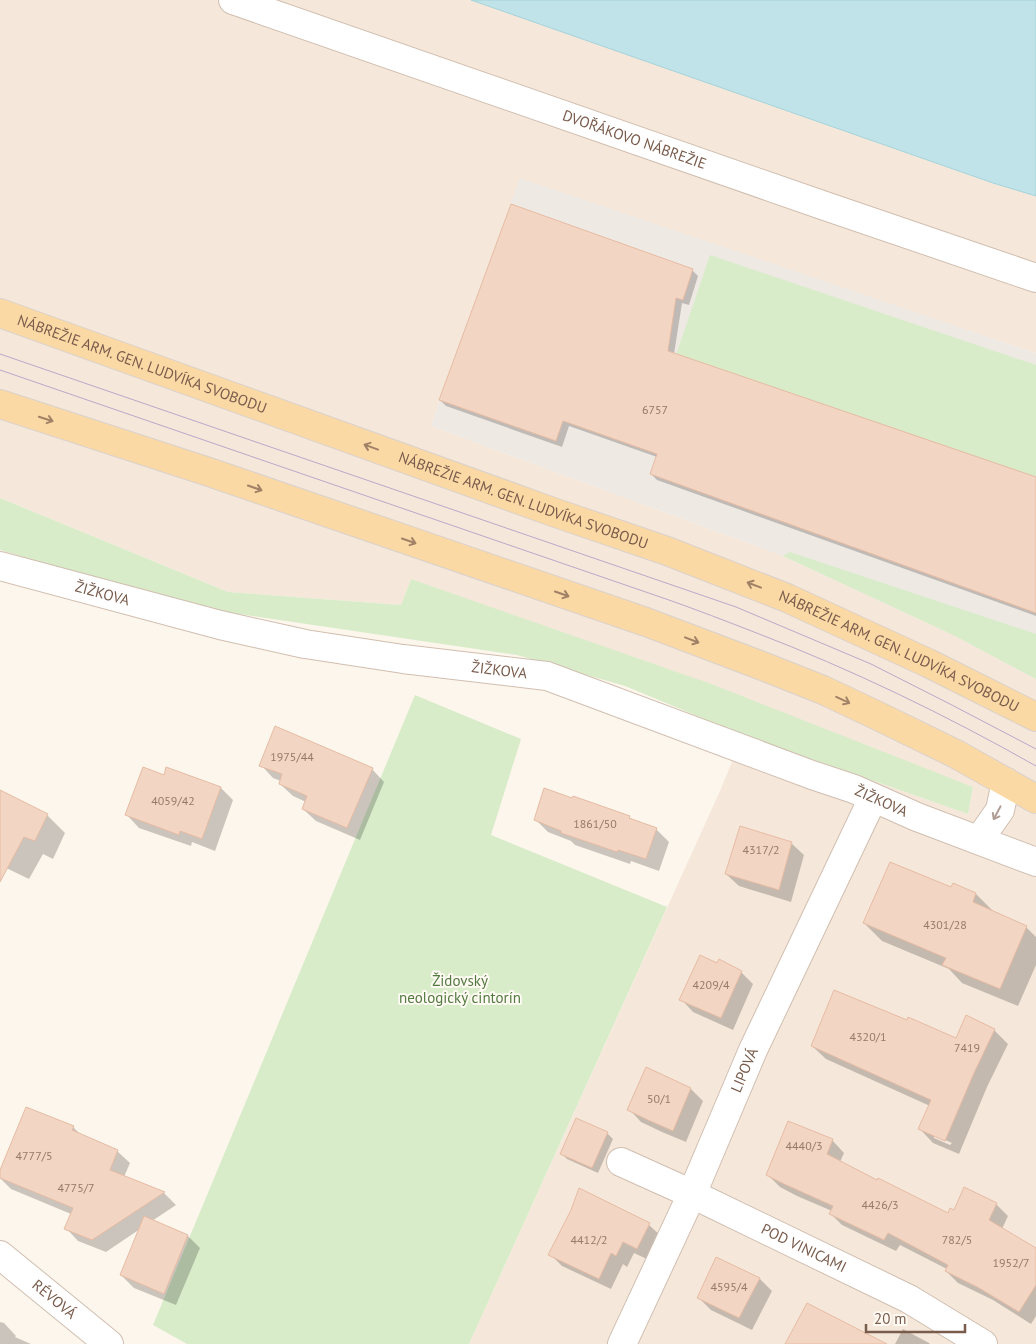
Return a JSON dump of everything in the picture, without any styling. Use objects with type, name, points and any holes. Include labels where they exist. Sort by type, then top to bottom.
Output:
[{"type":"main road","name":"NÁBREŽIE ARM. GEN. LUDVÍKA SVOBODU","points":[[0,314],[667,551],[788,598],[928,663],[1036,717]]},
{"type":"main road","points":[[0,404],[209,472],[646,622],[823,690],[956,754],[1036,799]]},
{"type":"street","name":"DVOŘÁKOVO NÁBREŽIE","points":[[233,0],[1036,278]]},
{"type":"street","name":"ŽIŽKOVA","points":[[0,566],[220,625],[305,644],[403,659],[547,676],[854,789],[917,817],[979,840],[1030,856]]},
{"type":"street","points":[[979,840],[1000,810],[1006,782]]},
{"type":"street","name":"LIPOVÁ","points":[[622,1344],[692,1194],[754,1050],[873,798]]},
{"type":"street","name":"POD VINICAMI","points":[[621,1162],[692,1194],[909,1299],[983,1344]]},
{"type":"street","name":"RÉVOVÁ","points":[[0,1255],[109,1344]]},
{"type":"shaded area","points":[[0,0],[471,0],[993,183],[1036,196],[1036,353],[521,179],[431,426],[783,556],[953,635],[1036,679],[1036,1344],[469,1344],[720,791],[743,735],[968,814],[973,787],[411,579],[401,605],[228,592],[0,498]]},
{"type":"shaded area","points":[[520,178],[1036,353],[1036,679],[953,635],[783,556],[431,426]]},
{"type":"green space","points":[[710,255],[1036,365],[1036,477],[676,355]]},
{"type":"green space","points":[[0,498],[228,592],[401,605],[411,579],[714,685],[973,787],[968,814],[743,735],[625,686],[517,655],[205,609],[0,550]]},
{"type":"green space","points":[[790,552],[1036,634],[1036,679],[953,635],[783,556]]},
{"type":"green space","name":"Židovský neologický cintorín","points":[[415,695],[521,739],[491,835],[667,907],[469,1344],[187,1344],[153,1325]]},
{"type":"water","points":[[471,0],[1036,0],[1036,196],[993,183]]},
{"type":"building","points":[[511,204],[693,269],[683,300],[676,298],[668,351],[1036,477],[1036,613],[650,474],[657,454],[563,421],[556,441],[439,400]]},
{"type":"building","points":[[275,726],[373,768],[347,828],[302,809],[307,796],[279,784],[282,774],[259,766]]},
{"type":"building","points":[[143,767],[164,775],[166,767],[221,787],[202,839],[180,831],[179,835],[125,815]]},
{"type":"building","points":[[544,788],[630,816],[629,818],[657,828],[646,859],[618,850],[617,852],[561,833],[561,831],[534,820]]},
{"type":"building","points":[[0,790],[48,814],[35,841],[24,837],[0,882]]},
{"type":"building","points":[[740,826],[792,842],[779,890],[725,874]]},
{"type":"building","points":[[890,862],[951,887],[953,883],[976,893],[973,902],[1027,926],[1000,989],[942,965],[946,958],[863,923]]},
{"type":"building","points":[[700,955],[717,963],[719,959],[742,971],[721,1018],[679,1000]]},
{"type":"building","points":[[834,990],[907,1020],[908,1017],[956,1038],[966,1015],[995,1029],[945,1141],[918,1129],[931,1100],[811,1046]]},
{"type":"building","points":[[646,1067],[691,1088],[673,1131],[627,1110]]},
{"type":"building","points":[[26,1107],[74,1126],[72,1130],[118,1150],[110,1170],[165,1192],[92,1240],[64,1229],[73,1208],[0,1178],[0,1170]]},
{"type":"building","points":[[576,1118],[608,1132],[592,1168],[560,1154]]},
{"type":"building","points":[[788,1121],[833,1139],[827,1154],[948,1213],[950,1208],[954,1210],[964,1187],[997,1203],[989,1220],[1036,1248],[1036,1285],[1019,1312],[979,1288],[945,1271],[948,1265],[888,1233],[884,1240],[829,1214],[833,1206],[766,1175]]},
{"type":"building","points":[[579,1188],[650,1223],[637,1249],[623,1242],[616,1256],[611,1253],[599,1279],[548,1255],[571,1210]]},
{"type":"building","points":[[144,1216],[188,1235],[164,1294],[120,1275]]},
{"type":"building","points":[[716,1257],[760,1278],[739,1318],[697,1298]]},
{"type":"building","points":[[807,1303],[887,1344],[785,1344]]},
{"type":"tram line","points":[[0,354],[736,607],[871,664],[1036,749]]},
{"type":"tram line","points":[[0,370],[669,600],[722,620],[790,646],[862,677],[968,729],[1036,766]]}]
